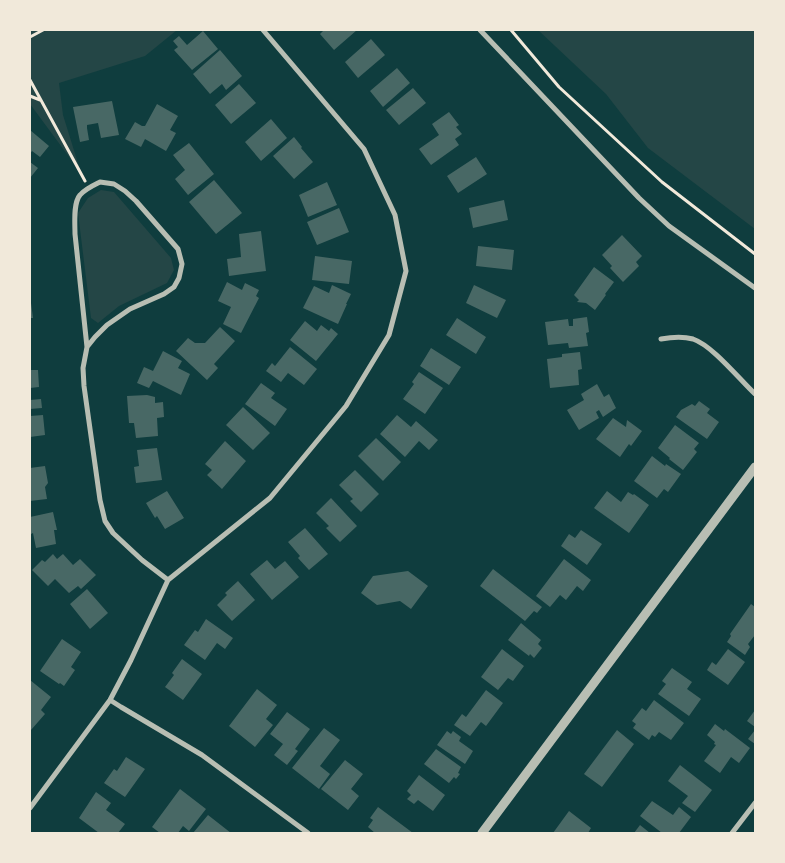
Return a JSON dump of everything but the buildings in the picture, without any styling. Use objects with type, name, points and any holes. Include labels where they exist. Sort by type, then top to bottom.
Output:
[{"type":"street","points":[[30,808],[110,700],[131,660],[168,580],[270,498],[346,406],[389,334],[406,271],[395,215],[364,149],[264,30]]},
{"type":"street","points":[[480,30],[632,190],[663,220],[755,288]]},
{"type":"street","points":[[87,347],[107,325],[130,309],[164,294],[174,287],[182,264],[178,249],[136,201],[114,184],[100,182],[79,196],[75,207],[74,220],[87,347],[83,368],[84,386],[100,500],[105,521],[113,533],[142,560],[168,580]]},
{"type":"street","points":[[661,339],[677,337],[693,340],[709,348],[755,394]]},
{"type":"street","points":[[482,833],[755,467]]},
{"type":"street","points":[[110,700],[120,708],[202,755],[308,833]]},
{"type":"street","points":[[732,833],[755,803]]},
{"type":"path","points":[[30,37],[43,30]]},
{"type":"path","points":[[511,30],[559,87],[655,176],[755,254]]},
{"type":"path","points":[[30,80],[89,188]]},
{"type":"path","points":[[30,96],[40,100]]},
{"type":"shaded area","points":[[30,30],[177,30],[145,56],[59,83],[63,115],[81,173],[30,104]]},
{"type":"shaded area","points":[[538,30],[755,30],[755,229],[648,148],[606,94]]},
{"type":"shaded area","points":[[101,190],[114,192],[171,258],[174,270],[167,283],[119,306],[98,323],[91,318],[78,213],[88,198]]}]
